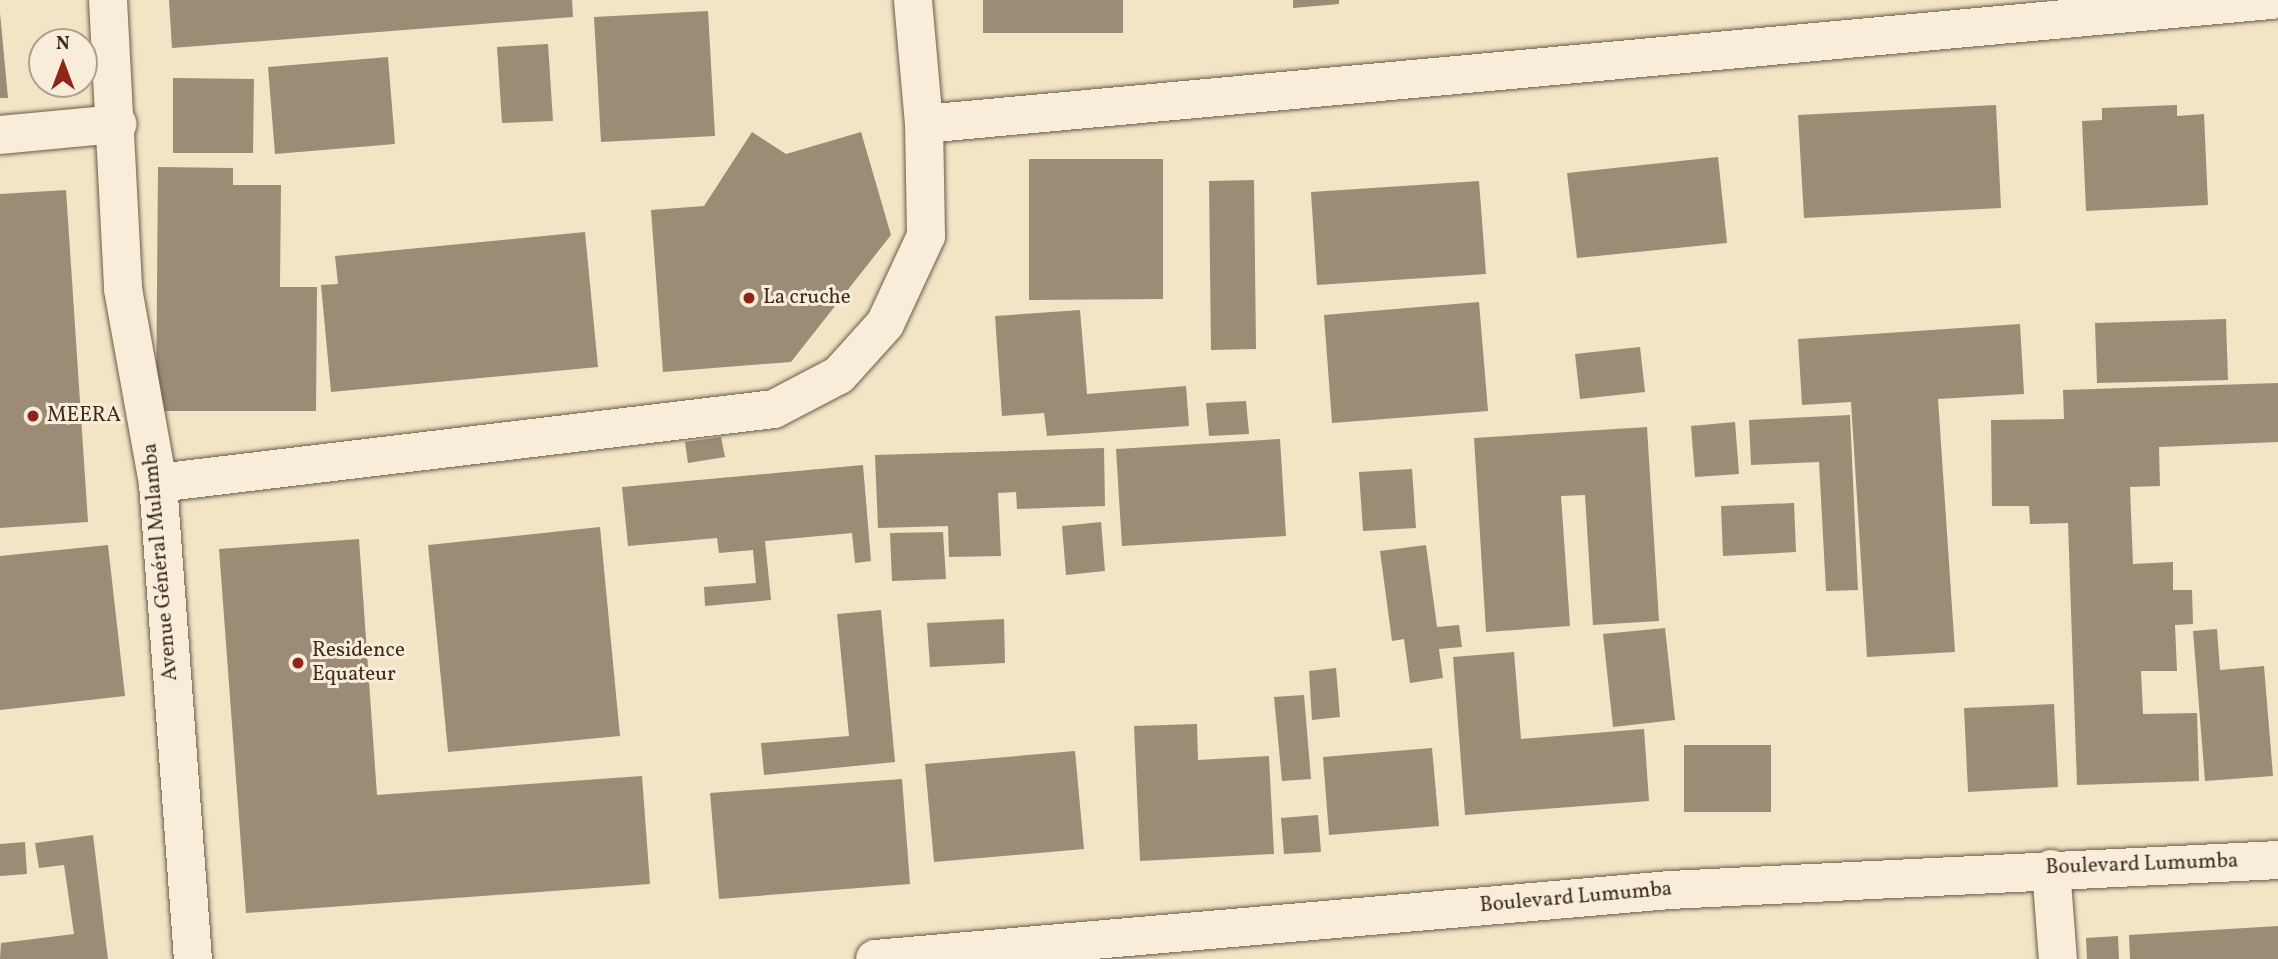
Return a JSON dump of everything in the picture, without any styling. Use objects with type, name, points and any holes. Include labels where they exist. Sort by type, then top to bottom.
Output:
[{"type":"street","name":"Avenue Général Mulamba","points":[[108,0],[117,124],[123,289],[158,484],[193,959]]},
{"type":"street","points":[[158,484],[774,409],[839,375],[885,324],[926,236],[924,124],[913,0]]},
{"type":"street","points":[[924,124],[2272,0]]},
{"type":"street","points":[[0,135],[117,124]]},
{"type":"street","name":"Boulevard Lumumba","points":[[875,959],[1670,890],[2050,869],[2278,860]]},
{"type":"street","points":[[2050,869],[2058,959]]},
{"type":"building","points":[[169,0],[572,0],[573,17],[172,48]]},
{"type":"building","points":[[983,0],[1123,0],[1123,33],[983,33]]},
{"type":"building","points":[[1293,0],[1339,0],[1339,4],[1293,8]]},
{"type":"building","points":[[708,11],[715,136],[601,142],[594,17]]},
{"type":"building","points":[[0,13],[8,98],[0,98]]},
{"type":"building","points":[[548,44],[553,121],[502,123],[497,47]]},
{"type":"building","points":[[388,57],[395,144],[275,154],[268,67]]},
{"type":"building","points":[[173,78],[254,79],[253,153],[173,153]]},
{"type":"building","points":[[1996,105],[2001,208],[1804,218],[1798,115]]},
{"type":"building","points":[[2177,105],[2177,116],[2204,114],[2208,205],[2086,211],[2082,121],[2102,120],[2102,108]]},
{"type":"building","name":"La cruche","points":[[752,132],[786,154],[861,132],[891,235],[791,362],[663,372],[651,210],[704,206]]},
{"type":"building","points":[[1718,157],[1727,243],[1577,258],[1567,173]]},
{"type":"building","points":[[1029,159],[1163,159],[1163,299],[1029,300]]},
{"type":"building","points":[[158,167],[233,168],[233,185],[281,185],[280,287],[317,287],[316,411],[156,411]]},
{"type":"building","points":[[1254,180],[1256,349],[1211,350],[1209,181]]},
{"type":"building","points":[[1479,181],[1486,274],[1317,285],[1311,192]]},
{"type":"building","points":[[66,190],[88,522],[0,528],[0,194]]},
{"type":"building","points":[[585,232],[598,367],[331,392],[321,285],[338,284],[335,256]]},
{"type":"building","points":[[1479,302],[1488,411],[1332,423],[1324,315]]},
{"type":"building","points":[[1080,310],[1087,394],[1186,386],[1189,426],[1047,436],[1044,413],[1002,416],[995,316]]},
{"type":"building","points":[[2226,319],[2228,380],[2097,383],[2095,323]]},
{"type":"building","points":[[2020,324],[2024,394],[1938,399],[1955,652],[1867,657],[1851,402],[1802,405],[1798,339]]},
{"type":"building","points":[[1640,347],[1645,392],[1580,399],[1575,354]]},
{"type":"building","points":[[2278,383],[2278,442],[2159,447],[2160,486],[2130,487],[2133,564],[2173,562],[2173,590],[2192,590],[2193,624],[2175,625],[2177,671],[2141,671],[2143,714],[2197,713],[2199,781],[2077,785],[2068,523],[2030,524],[2029,506],[1992,506],[1991,420],[2064,419],[2063,390]]},
{"type":"building","points":[[1246,401],[1249,434],[1209,436],[1206,403]]},
{"type":"building","points":[[1850,415],[1858,590],[1826,591],[1819,462],[1751,465],[1749,420]]},
{"type":"building","points":[[1735,422],[1739,474],[1695,477],[1691,426]]},
{"type":"building","points":[[1647,427],[1659,621],[1593,625],[1585,495],[1561,496],[1570,626],[1486,632],[1474,438]]},
{"type":"building","points":[[721,437],[725,457],[688,463],[685,442]]},
{"type":"building","points":[[1280,439],[1286,536],[1122,546],[1116,449]]},
{"type":"building","points":[[1104,448],[1105,506],[1017,509],[1016,492],[998,493],[1001,556],[949,557],[948,526],[878,528],[875,455]]},
{"type":"building","points":[[863,465],[871,561],[855,563],[852,533],[765,541],[771,600],[705,606],[704,587],[756,583],[753,550],[719,553],[717,538],[628,546],[622,487]]},
{"type":"building","points":[[1412,469],[1416,528],[1363,531],[1359,472]]},
{"type":"building","points":[[1794,503],[1796,552],[1723,556],[1721,506]]},
{"type":"building","points":[[1101,522],[1105,571],[1066,575],[1062,526]]},
{"type":"building","points":[[600,527],[620,736],[448,752],[428,545]]},
{"type":"building","points":[[943,532],[946,579],[892,581],[890,533]]},
{"type":"building","name":"Residence Equateur","points":[[359,539],[377,795],[642,776],[650,884],[246,913],[219,549]]},
{"type":"building","points":[[108,545],[125,696],[0,710],[0,556]]},
{"type":"building","points":[[1426,545],[1437,627],[1459,625],[1462,647],[1439,649],[1443,678],[1410,683],[1404,639],[1392,641],[1380,551]]},
{"type":"building","points":[[881,610],[895,762],[764,775],[761,743],[849,736],[837,614]]},
{"type":"building","points":[[1004,619],[1005,663],[930,667],[927,623]]},
{"type":"building","points":[[1665,628],[1675,720],[1613,727],[1603,634]]},
{"type":"building","points":[[2217,629],[2220,670],[2264,666],[2273,776],[2205,781],[2193,631]]},
{"type":"building","points":[[1514,652],[1521,739],[1644,729],[1649,801],[1465,815],[1453,657]]},
{"type":"building","points":[[1336,668],[1340,717],[1312,720],[1309,671]]},
{"type":"building","points":[[1304,695],[1311,779],[1282,781],[1274,697]]},
{"type":"building","points":[[2054,704],[2058,787],[1968,792],[1964,708]]},
{"type":"building","points":[[1197,724],[1198,760],[1269,756],[1274,854],[1140,861],[1134,726]]},
{"type":"building","points":[[1684,745],[1771,745],[1771,812],[1684,812]]},
{"type":"building","points":[[1432,748],[1439,826],[1329,835],[1323,757]]},
{"type":"building","points":[[1075,751],[1084,849],[934,862],[925,764]]},
{"type":"building","points":[[902,779],[910,884],[719,899],[710,793]]},
{"type":"building","points":[[1318,815],[1321,852],[1284,854],[1281,818]]},
{"type":"building","points":[[93,835],[108,959],[0,959],[1,943],[74,934],[64,865],[39,868],[35,843]]},
{"type":"building","points":[[25,842],[27,874],[0,876],[0,844]]},
{"type":"building","points":[[2278,926],[2278,959],[2130,959],[2129,935]]},
{"type":"building","points":[[2118,936],[2119,959],[2087,959],[2086,938]]},
{"type":"place","name":"La cruche","points":[[749,298]]},
{"type":"place","name":"MEERA","points":[[33,416]]},
{"type":"place","name":"Residence Equateur","points":[[298,663]]}]
